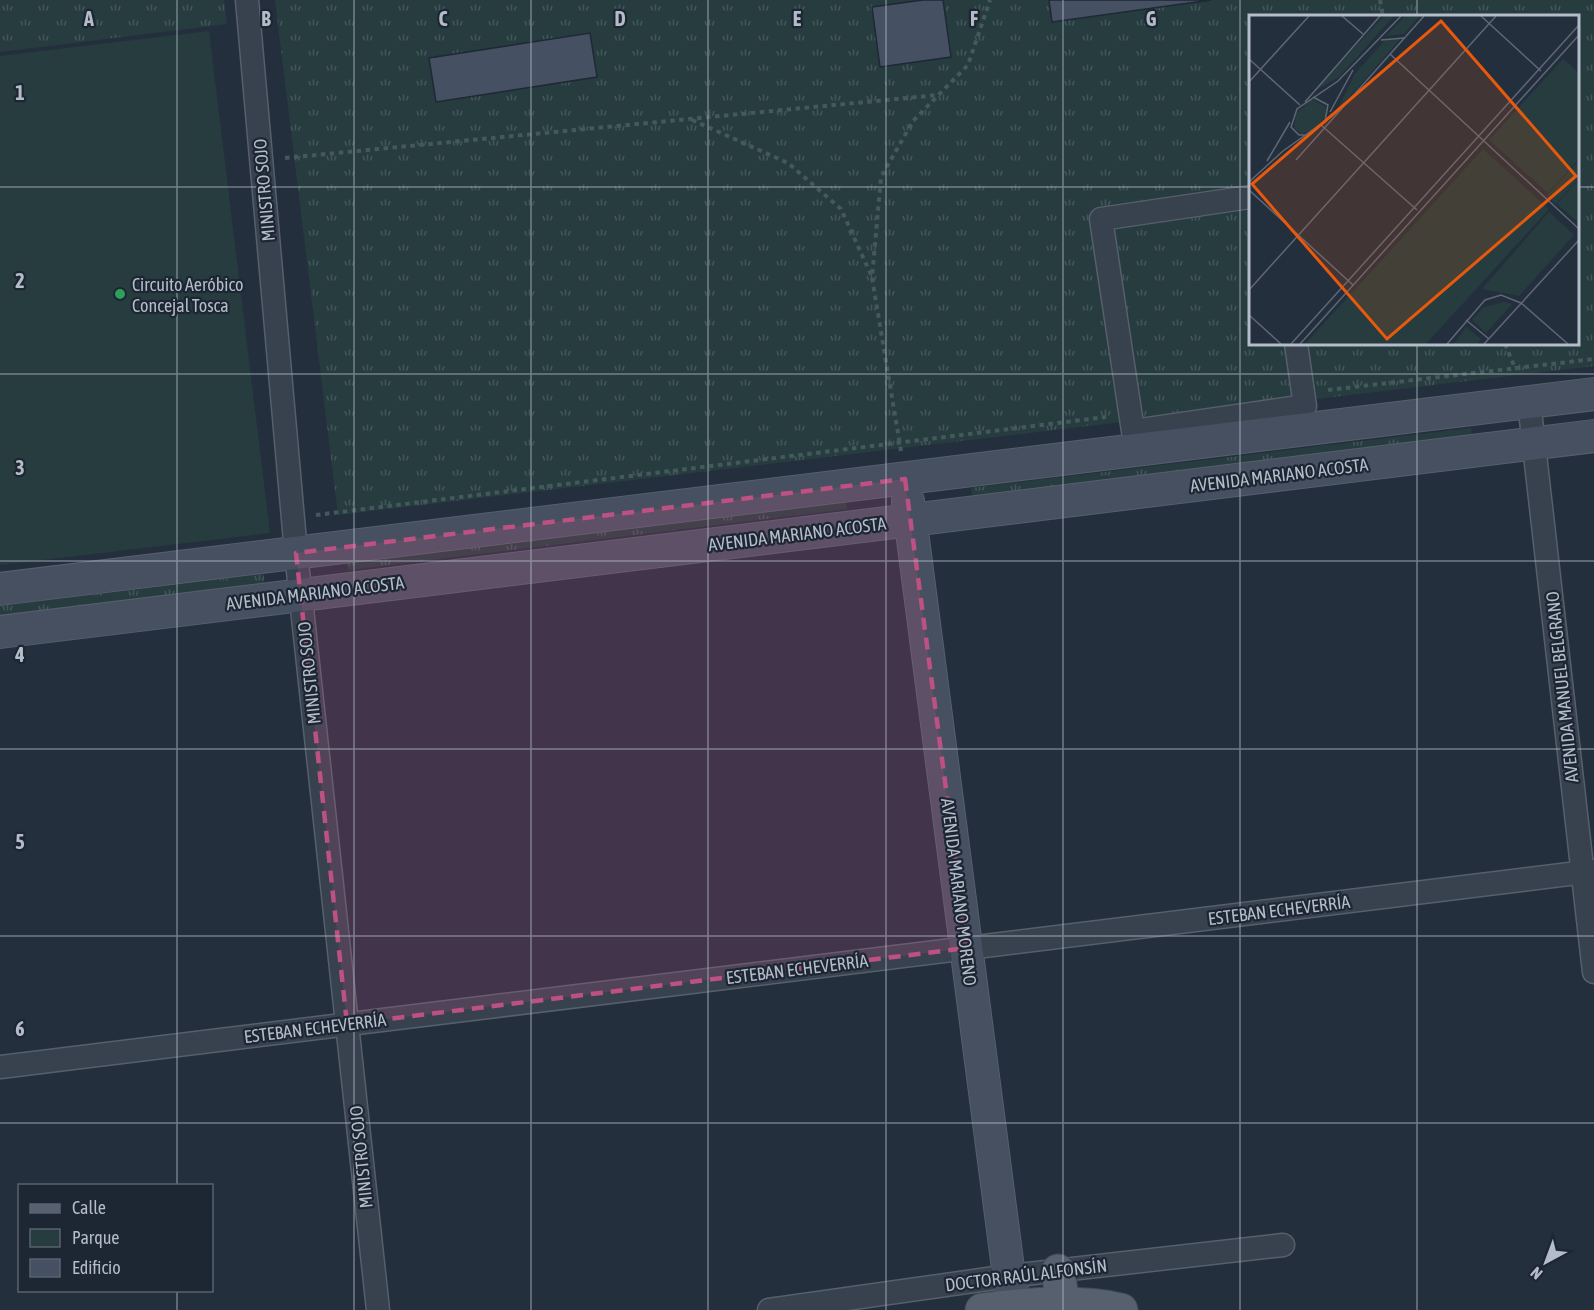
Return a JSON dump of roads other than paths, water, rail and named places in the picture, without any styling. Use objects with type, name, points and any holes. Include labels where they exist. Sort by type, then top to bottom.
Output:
[{"type":"main road","points":[[0,589],[1594,394]]},
{"type":"main road","name":"AVENIDA MARIANO ACOSTA","points":[[0,632],[1594,436]]},
{"type":"main road","name":"AVENIDA MARIANO MORENO","points":[[905,479],[1012,1291]]},
{"type":"main road","points":[[1058,1271],[1063,1305]]},
{"type":"main road","points":[[982,1310],[1012,1291],[1063,1305],[1116,1309]]},
{"type":"street","name":"MINISTRO SOJO","points":[[247,0],[296,553],[378,1310]]},
{"type":"street","points":[[1249,197],[1101,219],[1133,431],[1305,406],[1296,345]]},
{"type":"street","name":"AVENIDA MANUEL BELGRANO","points":[[1529,402],[1588,872],[1594,972]]},
{"type":"street","name":"ESTEBAN ECHEVERRÍA","points":[[0,1067],[1588,872]]},
{"type":"street","name":"DOCTOR RAÚL ALFONSÍN","points":[[769,1310],[1012,1291],[1058,1271],[1283,1245]]},
{"type":"place","name":"Circuito Aeróbico Concejal Tosca","points":[[120,294]]}]
